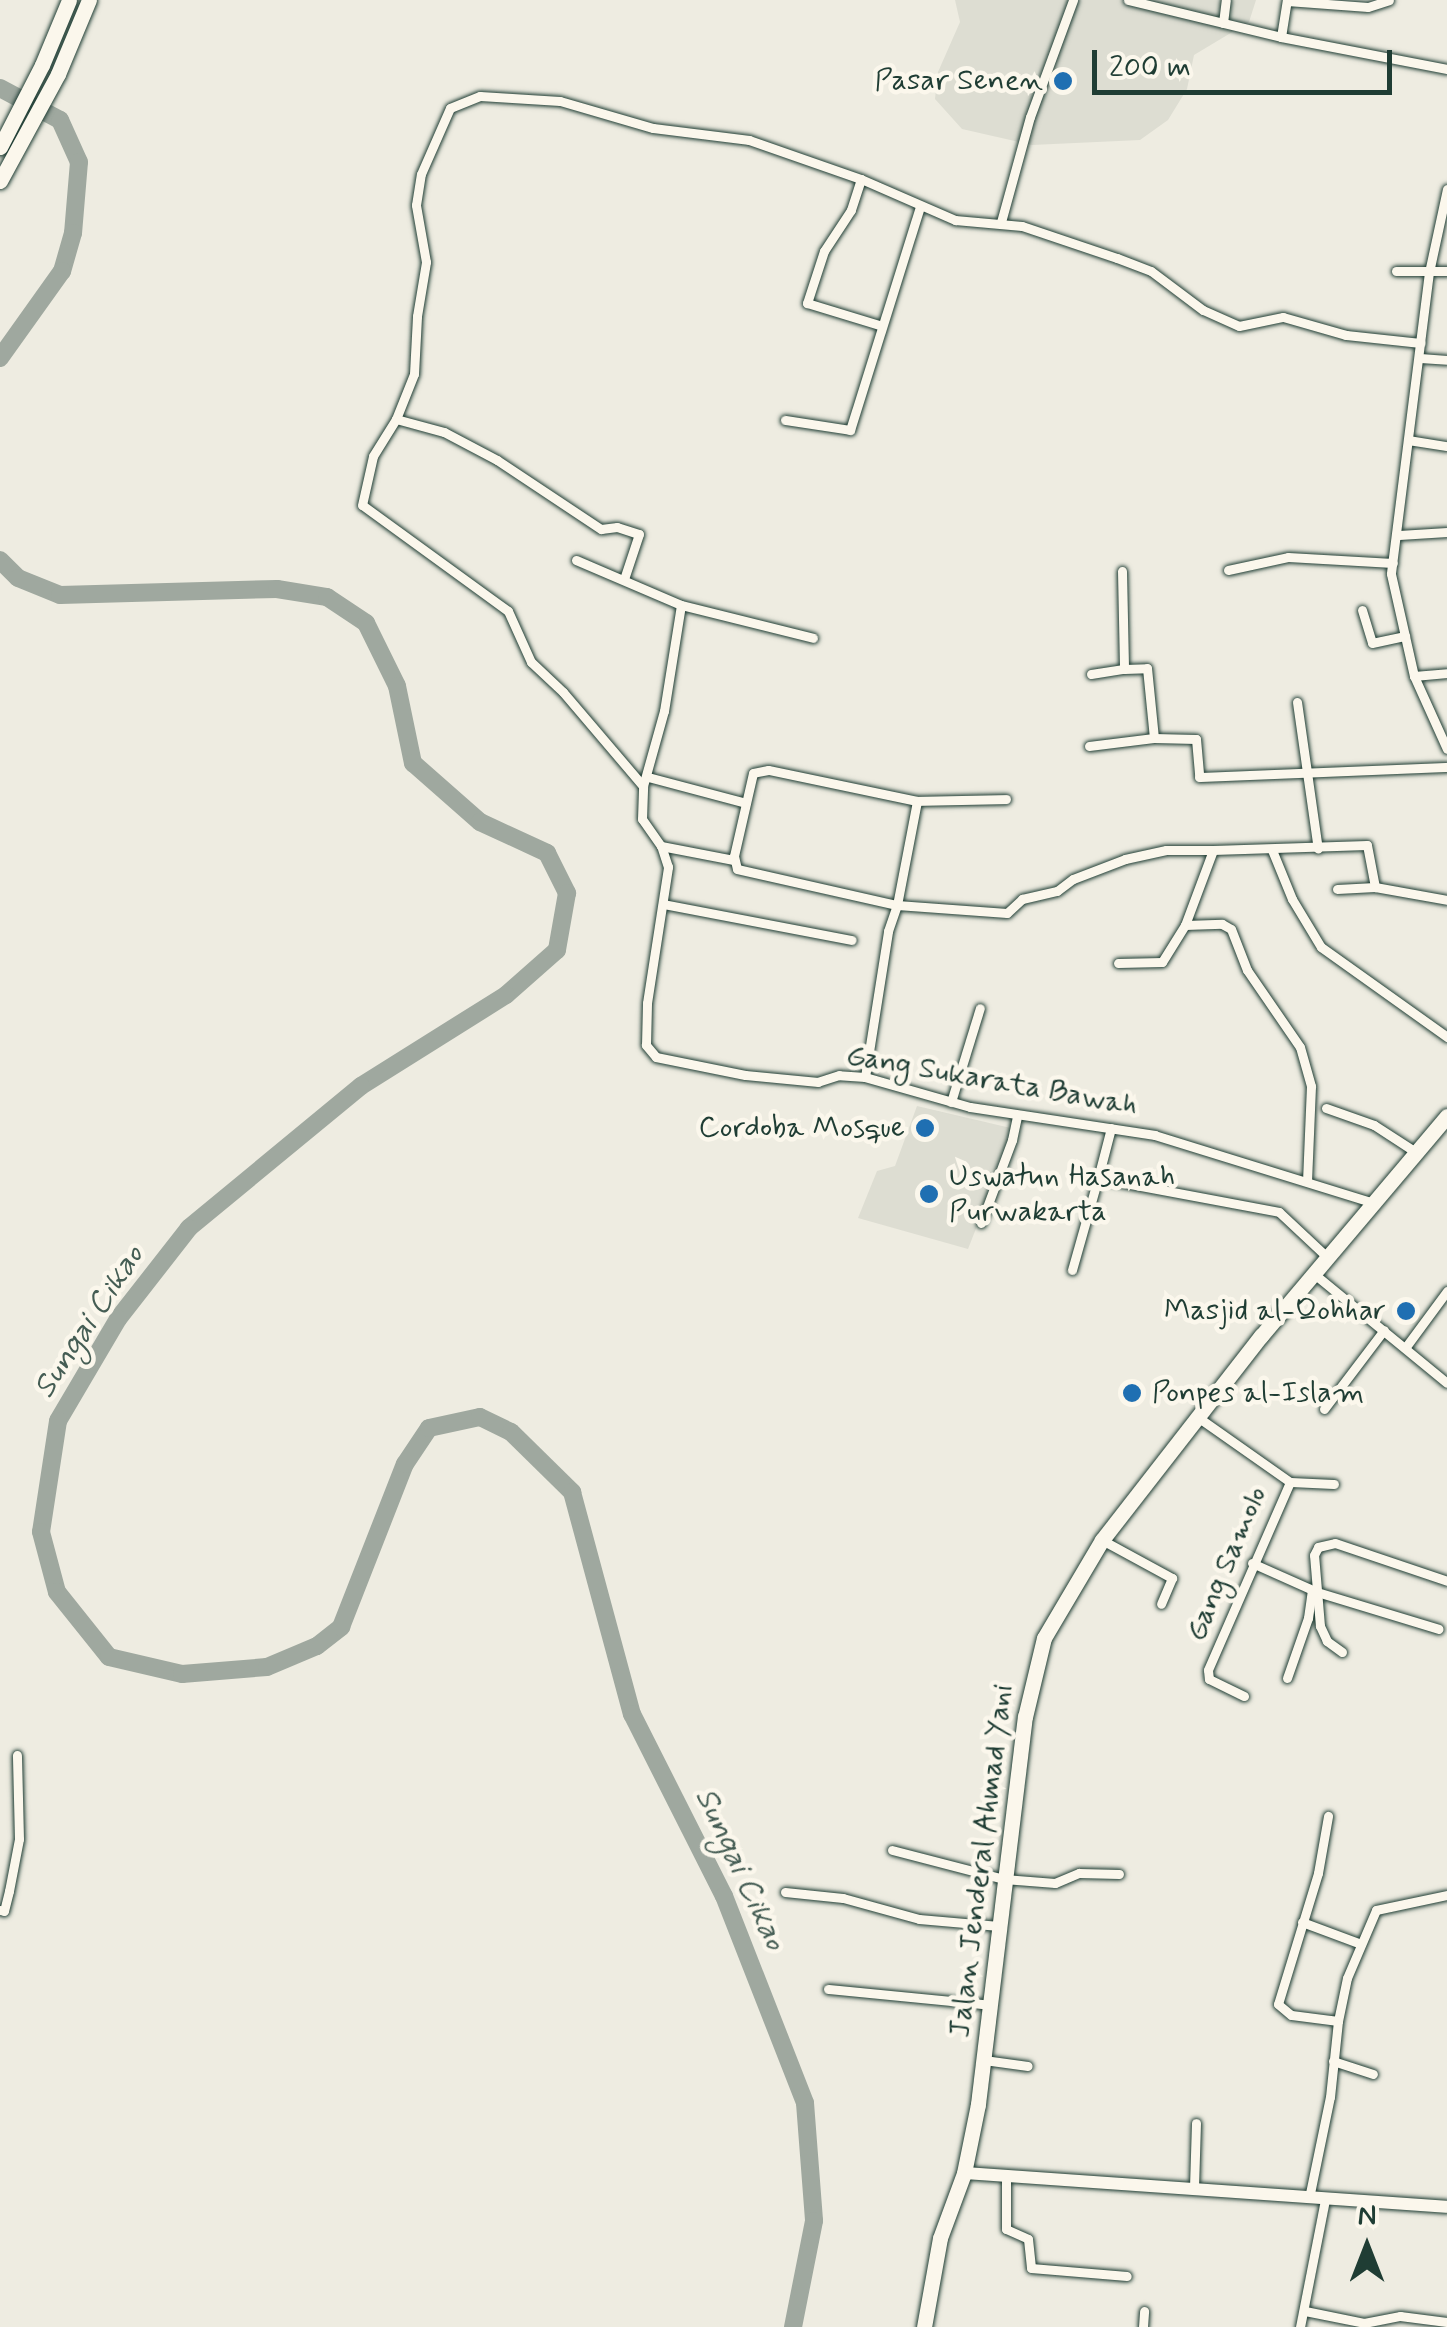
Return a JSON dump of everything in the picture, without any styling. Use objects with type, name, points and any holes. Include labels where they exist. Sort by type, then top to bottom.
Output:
[{"type":"highway","points":[[0,147],[42,65],[68,0]]},
{"type":"highway","points":[[0,182],[58,74],[88,0]]},
{"type":"highway","name":"Jalan Jenderal Ahmad Yani","points":[[924,2327],[940,2238],[964,2173],[984,2060],[1004,1879],[1035,1664],[1057,1610],[1102,1540],[1261,1336],[1318,1278],[1326,1256],[1447,1116]]},
{"type":"street","points":[[1001,222],[1030,116],[1073,0]]},
{"type":"street","points":[[1128,0],[1281,37],[1447,70]]},
{"type":"street","points":[[1223,24],[1226,0]]},
{"type":"street","points":[[1281,37],[1288,0],[1368,7],[1389,0]]},
{"type":"street","name":"Gang Sukarata Bawah","points":[[1374,1203],[1182,1142],[1017,1116],[864,1077],[839,1075],[818,1082],[745,1076],[682,1064],[650,1052],[647,1003],[668,867],[661,846],[642,819],[646,782],[531,662],[508,611],[362,508],[373,456],[396,419],[414,374],[417,316],[426,262],[416,205],[421,174],[447,112],[464,99],[509,96],[560,101],[654,128],[749,140],[860,179],[956,220],[1001,222],[1064,238],[1151,271],[1202,310],[1239,326],[1282,317],[1346,335],[1421,343]]},
{"type":"street","points":[[860,179],[851,210],[824,252],[806,303],[882,326]]},
{"type":"street","points":[[1447,189],[1446,211],[1429,272],[1392,584],[1414,676],[1447,750]]},
{"type":"street","points":[[786,420],[849,432],[920,206]]},
{"type":"street","points":[[1396,271],[1447,271]]},
{"type":"street","points":[[1420,358],[1447,360]]},
{"type":"street","points":[[396,419],[444,432],[497,460],[601,529],[617,526],[639,534],[624,578]]},
{"type":"street","points":[[1408,440],[1447,446]]},
{"type":"street","points":[[1400,535],[1447,532]]},
{"type":"street","points":[[1228,570],[1288,557],[1393,563]]},
{"type":"street","points":[[576,560],[681,605],[812,638]]},
{"type":"street","points":[[1122,571],[1124,669]]},
{"type":"street","points":[[681,605],[646,782],[746,804]]},
{"type":"street","points":[[1362,610],[1372,643],[1405,636]]},
{"type":"street","points":[[1091,674],[1147,668],[1154,738]]},
{"type":"street","points":[[1414,676],[1447,673]]},
{"type":"street","points":[[1298,702],[1318,849]]},
{"type":"street","points":[[1089,746],[1195,737],[1201,778],[1447,767]]},
{"type":"street","points":[[734,860],[753,773],[760,770],[917,801],[1006,800]]},
{"type":"street","points":[[864,1077],[888,931],[897,905],[917,801]]},
{"type":"street","points":[[661,846],[734,860],[742,872],[897,905],[1012,912],[1022,900],[1057,891],[1072,880],[1125,859],[1166,850],[1369,846],[1375,887]]},
{"type":"street","points":[[1118,963],[1158,964],[1185,924],[1213,850]]},
{"type":"street","points":[[1272,850],[1292,899],[1321,947],[1447,1038]]},
{"type":"street","points":[[1337,889],[1375,887],[1447,900]]},
{"type":"street","points":[[663,904],[852,940]]},
{"type":"street","points":[[1185,924],[1222,924],[1230,929],[1248,970],[1300,1048],[1311,1086],[1306,1180]]},
{"type":"street","points":[[950,1102],[980,1008]]},
{"type":"street","points":[[1326,1108],[1374,1125],[1414,1151]]},
{"type":"street","points":[[980,1223],[1017,1116]]},
{"type":"street","points":[[1072,1270],[1111,1128]]},
{"type":"street","points":[[1098,1178],[1278,1212],[1326,1256]]},
{"type":"street","points":[[1318,1278],[1447,1384]]},
{"type":"street","points":[[1405,1348],[1447,1291]]},
{"type":"street","points":[[1324,1410],[1384,1330]]},
{"type":"street","name":"Gang Samolo","points":[[1199,1418],[1290,1482],[1252,1563],[1208,1674],[1244,1696]]},
{"type":"street","points":[[1290,1482],[1334,1484]]},
{"type":"street","points":[[1102,1540],[1172,1578],[1161,1604]]},
{"type":"street","points":[[1342,1652],[1323,1635],[1314,1591],[1314,1555],[1324,1542],[1447,1581]]},
{"type":"street","points":[[1252,1563],[1314,1591],[1439,1629]]},
{"type":"street","points":[[1287,1678],[1314,1591]]},
{"type":"street","points":[[0,1910],[4,1911],[19,1839],[17,1755]]},
{"type":"street","points":[[1328,1816],[1326,1842],[1278,2004],[1290,2014],[1338,2021]]},
{"type":"street","points":[[892,1850],[1004,1879],[1055,1883],[1079,1874],[1119,1874]]},
{"type":"street","points":[[785,1892],[843,1898],[919,1919],[999,1926]]},
{"type":"street","points":[[1310,2198],[1347,1978],[1376,1910],[1447,1895]]},
{"type":"street","points":[[1302,1922],[1362,1944]]},
{"type":"street","points":[[828,1989],[990,2005]]},
{"type":"street","points":[[984,2060],[1028,2066]]},
{"type":"street","points":[[1333,2061],[1372,2074]]},
{"type":"street","points":[[1194,2188],[1196,2123]]},
{"type":"street","points":[[964,2173],[1447,2207]]},
{"type":"street","points":[[1006,2176],[1006,2229],[1028,2239],[1031,2268],[1126,2276]]},
{"type":"street","points":[[1300,2327],[1325,2199]]},
{"type":"street","points":[[1143,2327],[1144,2311]]},
{"type":"street","points":[[1305,2312],[1364,2323],[1400,2316],[1447,2322]]},
{"type":"shaded area","name":"Pasar Senen","points":[[955,0],[1256,0],[1249,22],[1194,55],[1187,89],[1168,120],[1140,140],[1032,145],[962,129],[935,99],[938,72],[960,22]]},
{"type":"shaded area","name":"Uswatun Hasanah Purwakarta","points":[[917,1106],[1015,1129],[968,1249],[858,1218],[877,1171],[895,1166]]},
{"type":"waterway","name":"Sungai Cikao","points":[[0,88],[60,120],[79,162],[73,233],[62,271],[0,358]]},
{"type":"waterway","name":"Sungai Cikao","points":[[0,560],[18,578],[60,595],[277,589],[327,597],[366,623],[397,686],[413,763],[480,822],[547,853],[567,893],[557,950],[506,995],[361,1086],[189,1228],[118,1319],[58,1421],[41,1532],[57,1592],[109,1657],[182,1674],[267,1667],[317,1646],[341,1627],[405,1464],[429,1428],[480,1417],[511,1432],[572,1492],[632,1714],[724,1896],[805,2103],[814,2221],[793,2327]]},
{"type":"place","name":"Pasar Senen","points":[[1063,81]]},
{"type":"place","name":"Cordoba Mosque","points":[[925,1128]]},
{"type":"place","name":"Uswatun Hasanah Purwakarta","points":[[929,1194]]},
{"type":"place","name":"Masjid al-Qohhar","points":[[1406,1311]]},
{"type":"place","name":"Ponpes al-Islam","points":[[1132,1393]]}]
